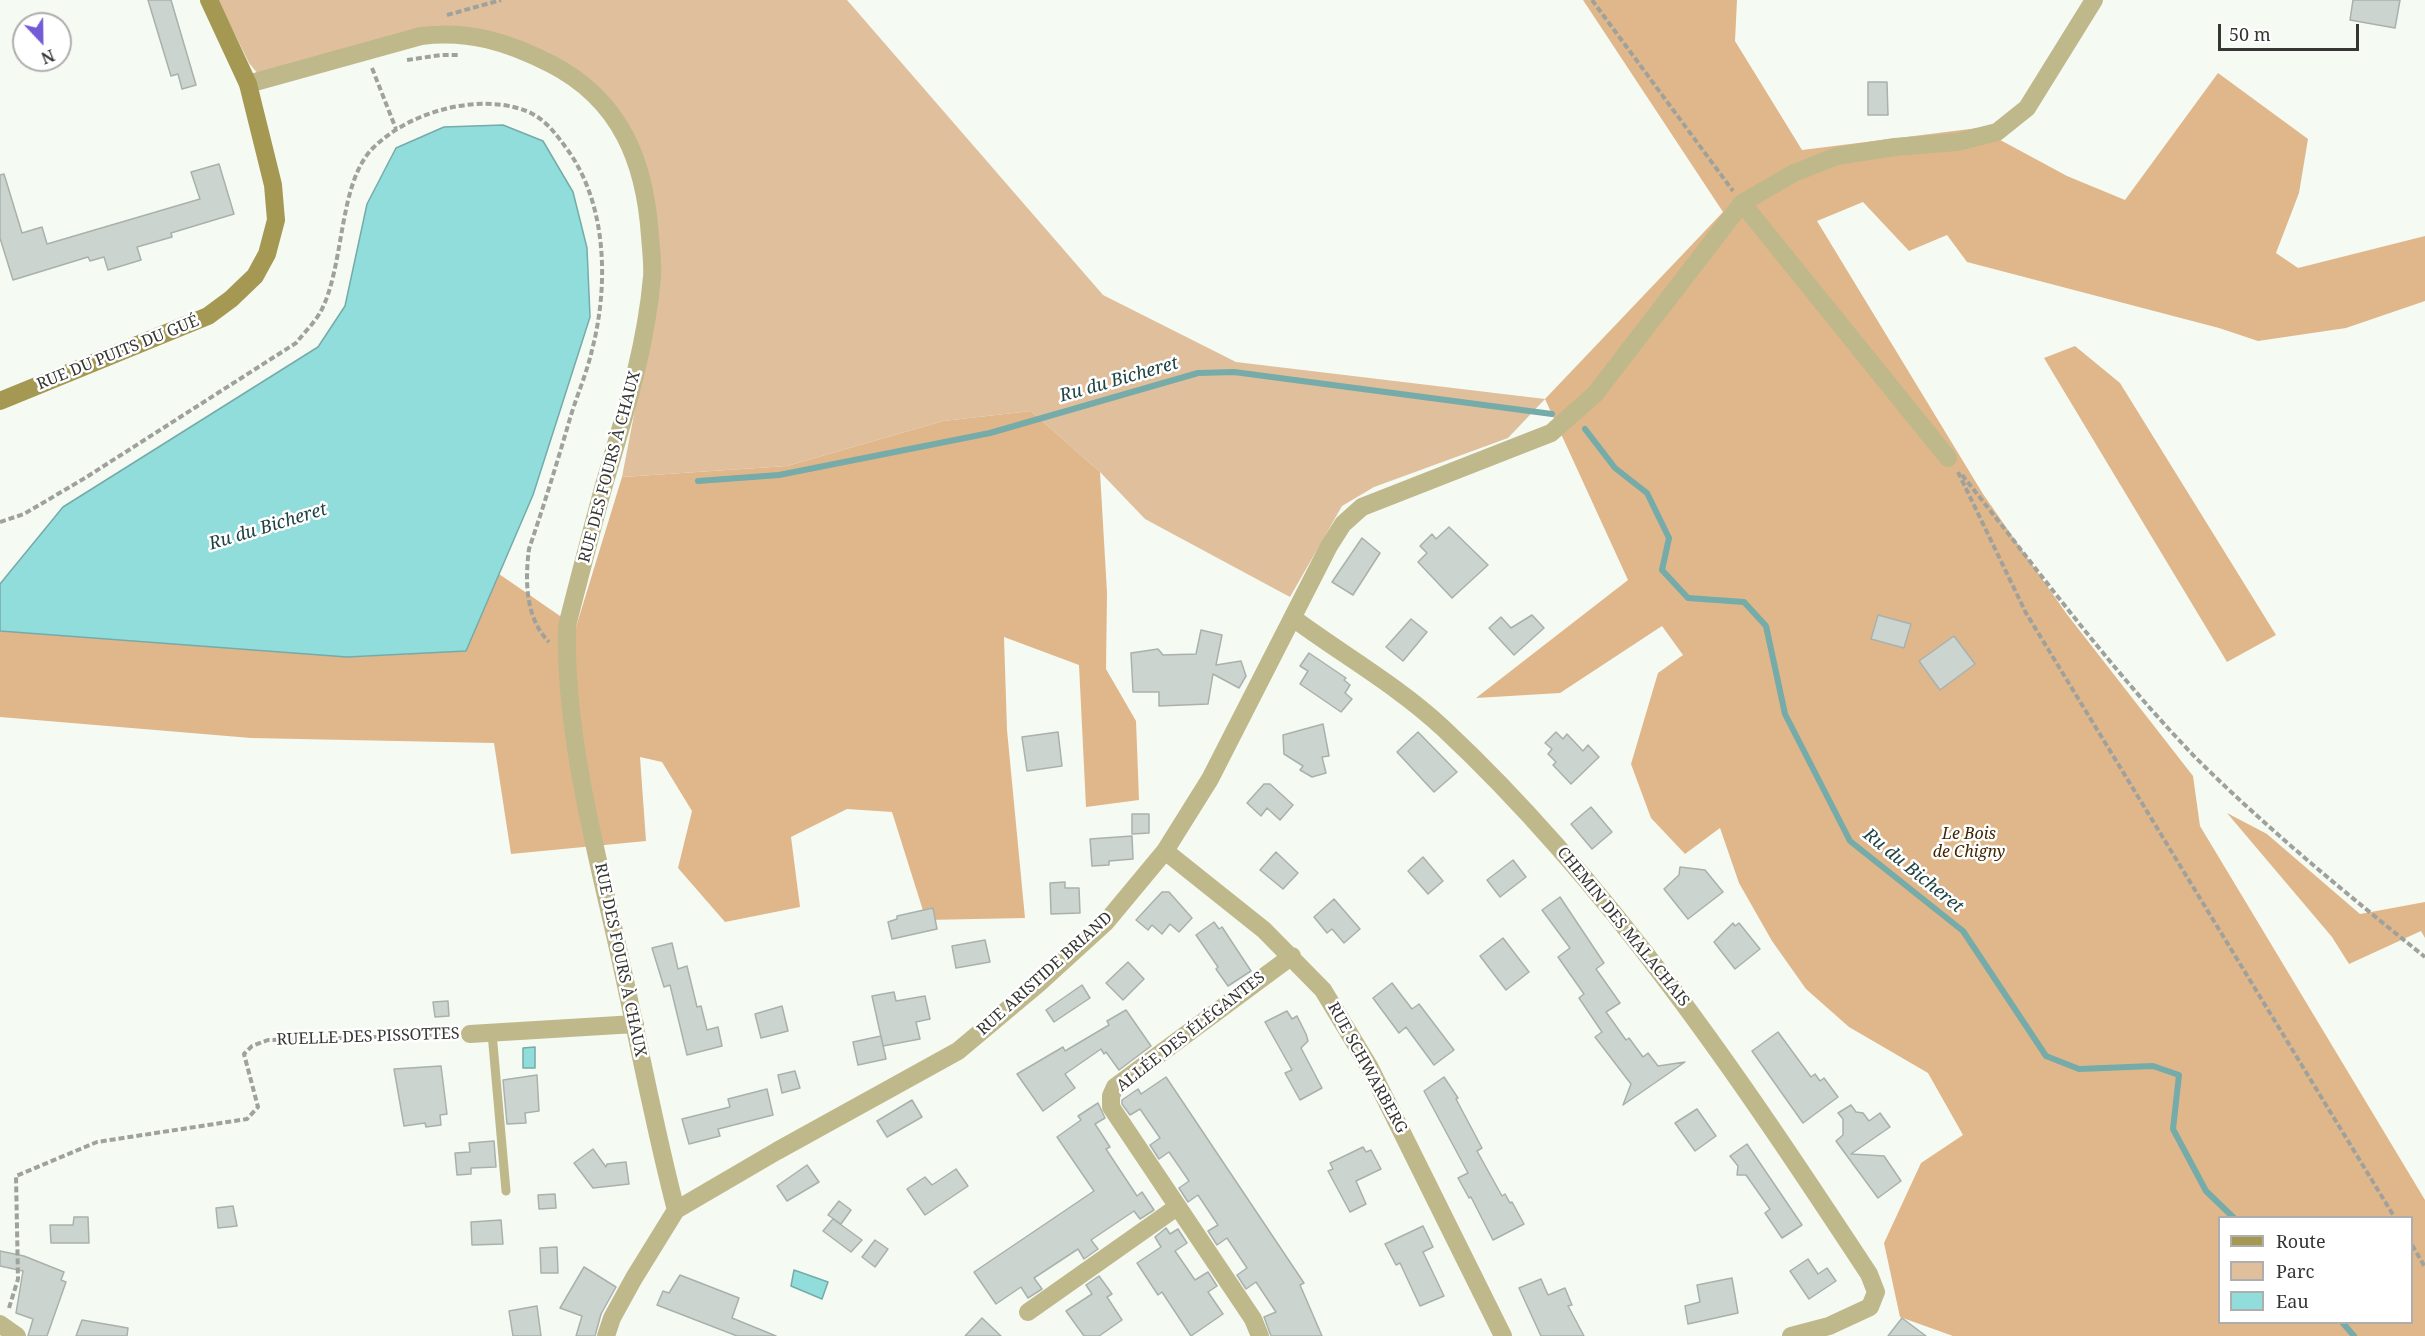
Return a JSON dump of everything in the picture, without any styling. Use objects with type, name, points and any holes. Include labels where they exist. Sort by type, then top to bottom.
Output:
[{"type":"main road","name":"RUE DU PUITS DU GUÉ","points":[[0,401],[208,316],[231,299],[255,276],[267,254],[276,220],[273,184],[248,84],[209,0]]},
{"type":"street","points":[[1952,463],[1742,203],[1794,173],[1837,156],[1895,147],[1958,142],[1997,132],[2027,108],[2094,0]]},
{"type":"street","name":"RUE DES FOURS À CHAUX","points":[[248,84],[420,36],[446,33],[516,46],[568,73],[606,105],[627,137],[639,170],[649,220],[652,276],[637,372],[567,626],[566,660],[575,733],[597,854],[676,1210]]},
{"type":"street","name":"RUE ARISTIDE BRIAND","points":[[676,1210],[777,1151],[957,1052],[1038,984],[1106,922],[1165,851],[1210,779],[1329,546],[1343,524],[1362,507],[1526,445],[1551,433],[1575,414],[1595,394],[1742,203]]},
{"type":"street","name":"CHEMIN DES MALACHAIS","points":[[1293,618],[1420,708],[1516,799],[1567,856],[1677,992],[1796,1163],[1869,1274],[1876,1292],[1870,1307],[1802,1335]]},
{"type":"street","name":"RUE SCHWARBERG","points":[[1165,851],[1292,956],[1323,990],[1370,1068],[1503,1336]]},
{"type":"street","name":"ALLÉE DES ÉLÉGANTES","points":[[1260,1336],[1253,1320],[1111,1107],[1111,1096],[1115,1087],[1292,956]]},
{"type":"street","name":"RUELLE DES PISSOTTES","points":[[470,1034],[635,1024]]},
{"type":"street","points":[[1028,1312],[1178,1207]]},
{"type":"street","points":[[606,1336],[612,1318],[634,1278],[676,1210]]},
{"type":"lane","points":[[492,1033],[506,1191]]},
{"type":"path","points":[[1592,0],[1742,203]]},
{"type":"path","points":[[401,62],[441,55],[461,55]]},
{"type":"path","points":[[362,71],[382,66]]},
{"type":"path","points":[[372,68],[396,129]]},
{"type":"path","points":[[0,522],[24,514],[85,478],[296,343],[321,311],[336,265],[356,175],[372,149],[396,129],[463,104],[516,107],[541,117],[582,169],[598,215],[602,290],[593,349],[529,549],[525,575],[532,615],[548,642],[566,660]]},
{"type":"path","points":[[1952,463],[2122,675],[2197,758],[2362,907],[2425,957]]},
{"type":"path","points":[[1952,463],[2026,613],[2394,1216]]},
{"type":"path","points":[[548,642],[550,632]]},
{"type":"path","name":"RUELLE DES PISSOTTES","points":[[7,1329],[18,1279],[16,1176],[97,1142],[248,1119],[258,1107],[244,1054],[252,1046],[268,1040],[470,1034]]},
{"type":"path","points":[[2413,1247],[2425,1267]]},
{"type":"green space","points":[[218,0],[847,0],[1103,295],[1236,362],[1545,399],[1508,438],[1374,487],[1342,506],[1290,597],[1145,519],[1100,472],[1031,411],[943,421],[787,466],[622,477],[642,373],[654,219],[610,101],[483,33],[258,74],[249,63]]},
{"type":"green space","name":"Le Bois de Chigny","points":[[1583,0],[1737,0],[1735,41],[1802,150],[1978,128],[2067,176],[2125,200],[2218,73],[2308,139],[2299,193],[2276,253],[2298,268],[2425,236],[2425,301],[2346,328],[2258,341],[2219,328],[1967,262],[1947,235],[1909,251],[1863,202],[1817,221],[1983,494],[2066,613],[2193,776],[2200,826],[2425,1200],[2425,1336],[1953,1336],[1900,1317],[1884,1243],[1921,1163],[1963,1135],[1928,1073],[1849,1027],[1806,989],[1772,941],[1739,883],[1720,828],[1685,854],[1651,818],[1631,764],[1658,673],[1683,655],[1662,626],[1560,693],[1476,698],[1628,580],[1545,399],[1723,212]]},
{"type":"green space","points":[[2075,346],[2120,383],[2276,635],[2227,662],[2044,358]]},
{"type":"green space","points":[[1031,411],[1100,472],[1107,593],[1106,669],[1136,721],[1139,800],[1086,807],[1079,665],[1004,637],[1007,730],[1025,918],[926,920],[892,812],[847,809],[791,837],[800,907],[725,922],[678,868],[692,811],[662,762],[640,757],[646,841],[511,854],[494,743],[251,738],[0,717],[0,631],[353,657],[466,651],[499,574],[576,627],[622,477],[787,466],[943,421]]},
{"type":"green space","points":[[2227,813],[2267,834],[2360,914],[2425,902],[2425,938],[2421,931],[2349,964],[2332,937]]},
{"type":"water","points":[[503,125],[543,141],[573,192],[587,248],[590,317],[533,495],[466,651],[347,657],[0,631],[0,584],[63,507],[318,347],[345,306],[367,204],[396,148],[444,127]]},
{"type":"water","points":[[535,1047],[535,1068],[523,1068],[523,1048]]},
{"type":"water","points":[[794,1270],[828,1282],[822,1299],[791,1286]]},
{"type":"building","points":[[148,0],[171,0],[196,85],[182,89],[178,74],[171,76]]},
{"type":"building","points":[[2353,0],[2400,0],[2395,28],[2350,20]]},
{"type":"building","points":[[1868,82],[1887,82],[1888,115],[1868,115]]},
{"type":"building","points":[[219,164],[234,214],[171,233],[172,237],[137,247],[141,260],[108,270],[104,257],[90,261],[88,257],[13,280],[0,238],[0,175],[4,174],[22,233],[42,227],[47,244],[200,199],[191,172]]},
{"type":"building","points":[[1449,527],[1488,565],[1452,598],[1418,562],[1427,553],[1420,546],[1432,534],[1436,539]]},
{"type":"building","points":[[1362,538],[1380,553],[1353,595],[1332,582]]},
{"type":"building","points":[[1532,615],[1544,628],[1514,655],[1489,628],[1501,617],[1511,628]]},
{"type":"building","points":[[1878,615],[1911,624],[1904,648],[1871,639]]},
{"type":"building","points":[[1411,619],[1427,632],[1403,661],[1386,647]]},
{"type":"building","points":[[1201,630],[1222,635],[1216,665],[1241,661],[1246,676],[1239,688],[1213,674],[1208,704],[1159,706],[1159,692],[1133,692],[1131,653],[1158,649],[1163,655],[1196,654]]},
{"type":"building","points":[[1954,636],[1975,664],[1940,690],[1919,661]]},
{"type":"building","points":[[1309,653],[1346,678],[1344,680],[1350,685],[1345,693],[1352,699],[1341,712],[1300,684],[1308,671],[1300,666]]},
{"type":"building","points":[[1323,724],[1329,756],[1322,757],[1326,773],[1312,777],[1300,770],[1303,766],[1284,754],[1283,735]]},
{"type":"building","points":[[1058,732],[1062,766],[1027,771],[1022,737]]},
{"type":"building","points":[[1418,732],[1457,772],[1434,792],[1397,752]]},
{"type":"building","points":[[1556,732],[1563,739],[1567,734],[1583,751],[1588,745],[1599,757],[1571,784],[1553,765],[1556,762],[1548,754],[1552,749],[1545,743]]},
{"type":"building","points":[[1264,784],[1270,784],[1293,805],[1280,820],[1267,808],[1261,816],[1247,803]]},
{"type":"building","points":[[1591,807],[1612,832],[1592,849],[1571,824]]},
{"type":"building","points":[[1132,814],[1149,814],[1149,833],[1132,834]]},
{"type":"building","points":[[1132,836],[1133,859],[1109,861],[1109,865],[1092,866],[1090,839]]},
{"type":"building","points":[[1276,852],[1298,873],[1283,889],[1260,870]]},
{"type":"building","points":[[1423,857],[1443,881],[1428,894],[1408,871]]},
{"type":"building","points":[[1513,860],[1526,877],[1500,897],[1487,880]]},
{"type":"building","points":[[1680,867],[1705,870],[1723,892],[1688,919],[1664,889],[1679,875]]},
{"type":"building","points":[[1065,882],[1065,888],[1079,888],[1080,913],[1051,914],[1050,883]]},
{"type":"building","points":[[1162,892],[1169,892],[1192,918],[1179,932],[1170,924],[1162,934],[1152,925],[1148,930],[1136,920]]},
{"type":"building","points":[[1560,897],[1604,963],[1596,969],[1620,1003],[1606,1012],[1626,1040],[1629,1038],[1643,1057],[1648,1053],[1658,1066],[1685,1062],[1623,1105],[1631,1084],[1595,1037],[1602,1032],[1579,998],[1584,994],[1558,957],[1570,948],[1542,910]]},
{"type":"building","points":[[1334,899],[1360,929],[1344,943],[1332,929],[1327,933],[1314,917]]},
{"type":"building","points":[[933,908],[937,929],[892,939],[888,922],[897,919],[897,916]]},
{"type":"building","points":[[1214,922],[1219,929],[1222,927],[1251,971],[1228,986],[1196,935]]},
{"type":"building","points":[[1733,923],[1735,926],[1739,923],[1760,949],[1735,969],[1714,942]]},
{"type":"building","points":[[1503,938],[1529,972],[1506,990],[1480,956]]},
{"type":"building","points":[[985,940],[990,962],[956,968],[952,946]]},
{"type":"building","points":[[672,943],[678,969],[687,966],[697,1007],[701,1006],[707,1030],[718,1027],[722,1046],[687,1055],[670,985],[664,987],[652,948]]},
{"type":"building","points":[[1128,962],[1144,979],[1123,1000],[1106,983]]},
{"type":"building","points":[[1392,983],[1412,1009],[1419,1004],[1454,1050],[1434,1065],[1406,1027],[1399,1033],[1373,998]]},
{"type":"building","points":[[1082,985],[1090,998],[1054,1022],[1046,1010]]},
{"type":"building","points":[[894,992],[896,1001],[925,996],[930,1019],[916,1022],[920,1039],[883,1046],[872,996]]},
{"type":"building","points":[[448,1001],[449,1016],[435,1017],[433,1002]]},
{"type":"building","points":[[782,1006],[788,1031],[761,1038],[755,1014]]},
{"type":"building","points":[[1126,1010],[1151,1046],[1119,1070],[1106,1052],[1104,1054],[1101,1049],[1065,1074],[1075,1088],[1043,1111],[1017,1074],[1063,1047],[1065,1051],[1109,1025],[1107,1021]]},
{"type":"building","points":[[1287,1011],[1292,1019],[1297,1016],[1306,1034],[1308,1041],[1301,1048],[1322,1088],[1300,1100],[1285,1073],[1292,1070],[1265,1022]]},
{"type":"building","points":[[1778,1032],[1811,1077],[1815,1074],[1820,1081],[1824,1078],[1838,1097],[1803,1123],[1752,1051]]},
{"type":"building","points":[[881,1036],[886,1059],[858,1065],[853,1042]]},
{"type":"building","points":[[441,1066],[447,1114],[440,1115],[441,1125],[426,1127],[425,1123],[404,1126],[394,1069]]},
{"type":"building","points":[[795,1071],[800,1088],[782,1093],[778,1075]]},
{"type":"building","points":[[537,1075],[539,1111],[525,1113],[526,1123],[507,1124],[503,1080]]},
{"type":"building","points":[[1166,1077],[1304,1283],[1300,1285],[1322,1336],[1271,1336],[1264,1317],[1276,1312],[1256,1282],[1246,1289],[1237,1275],[1247,1268],[1227,1238],[1217,1245],[1208,1231],[1218,1225],[1198,1195],[1188,1202],[1179,1188],[1189,1181],[1169,1152],[1159,1159],[1150,1145],[1160,1138],[1140,1109],[1130,1115],[1122,1104],[1122,1100],[1138,1089],[1141,1094]]},
{"type":"building","points":[[1444,1077],[1458,1098],[1456,1099],[1482,1148],[1477,1151],[1502,1196],[1505,1194],[1510,1203],[1512,1202],[1524,1224],[1493,1240],[1471,1197],[1469,1198],[1458,1178],[1468,1173],[1424,1091]]},
{"type":"building","points":[[767,1089],[773,1115],[718,1129],[720,1136],[689,1144],[682,1119],[730,1107],[728,1099]]},
{"type":"building","points":[[912,1100],[922,1117],[887,1137],[877,1121]]},
{"type":"building","points":[[1098,1103],[1105,1118],[1095,1124],[1110,1147],[1106,1149],[1137,1196],[1142,1192],[1154,1210],[1140,1219],[1134,1211],[1091,1240],[1098,1249],[1084,1259],[1078,1249],[1034,1278],[1042,1289],[1028,1298],[1021,1287],[996,1304],[974,1272],[1094,1191],[1057,1137],[1081,1120],[1078,1116]]},
{"type":"building","points":[[1851,1105],[1856,1112],[1863,1113],[1869,1121],[1880,1113],[1890,1127],[1851,1154],[1884,1156],[1901,1181],[1878,1198],[1836,1141],[1843,1135],[1843,1119],[1838,1113]]},
{"type":"building","points":[[1697,1109],[1716,1136],[1695,1151],[1675,1123]]},
{"type":"building","points":[[494,1141],[496,1167],[471,1168],[471,1174],[457,1175],[455,1153],[470,1152],[469,1143]]},
{"type":"building","points":[[1747,1144],[1802,1225],[1782,1238],[1765,1213],[1770,1209],[1746,1175],[1737,1175],[1738,1166],[1730,1156]]},
{"type":"building","points":[[1363,1147],[1366,1152],[1371,1150],[1381,1169],[1356,1181],[1366,1204],[1350,1212],[1328,1171],[1333,1169],[1330,1163]]},
{"type":"building","points":[[593,1149],[606,1167],[607,1164],[626,1162],[629,1184],[593,1188],[574,1163]]},
{"type":"building","points":[[807,1165],[819,1182],[787,1201],[777,1186]]},
{"type":"building","points":[[956,1169],[968,1186],[925,1215],[907,1189],[925,1177],[932,1185]]},
{"type":"building","points":[[555,1194],[556,1208],[539,1209],[538,1195]]},
{"type":"building","points":[[839,1201],[851,1210],[841,1224],[828,1215]]},
{"type":"building","points":[[233,1206],[237,1226],[218,1228],[216,1208]]},
{"type":"building","points":[[74,1217],[88,1217],[89,1243],[51,1243],[50,1225],[73,1225]]},
{"type":"building","points":[[833,1219],[862,1240],[851,1252],[823,1231]]},
{"type":"building","points":[[501,1220],[503,1244],[472,1245],[471,1222]]},
{"type":"building","points":[[1423,1226],[1433,1247],[1423,1252],[1444,1296],[1420,1306],[1400,1263],[1396,1265],[1385,1244]]},
{"type":"building","points":[[1166,1228],[1170,1234],[1178,1229],[1187,1243],[1175,1251],[1195,1280],[1208,1272],[1217,1286],[1208,1292],[1223,1314],[1191,1336],[1162,1292],[1158,1295],[1137,1263],[1161,1247],[1155,1237]]},
{"type":"building","points":[[875,1240],[888,1249],[875,1267],[862,1257]]},
{"type":"building","points":[[557,1247],[558,1273],[541,1273],[540,1248]]},
{"type":"building","points":[[0,1251],[24,1256],[64,1272],[61,1280],[66,1282],[47,1336],[28,1336],[33,1319],[16,1313],[23,1271],[0,1266]]},
{"type":"building","points":[[1808,1259],[1818,1274],[1827,1268],[1836,1281],[1809,1299],[1790,1271]]},
{"type":"building","points":[[584,1267],[616,1287],[601,1314],[595,1336],[576,1336],[582,1316],[560,1308]]},
{"type":"building","points":[[680,1275],[739,1298],[732,1318],[776,1336],[737,1336],[657,1305],[663,1291],[669,1293]]},
{"type":"building","points":[[1099,1276],[1112,1294],[1107,1297],[1122,1320],[1099,1336],[1084,1336],[1066,1311],[1092,1294],[1086,1285]]},
{"type":"building","points":[[1732,1278],[1738,1313],[1688,1324],[1685,1306],[1700,1302],[1697,1285]]},
{"type":"building","points":[[1541,1279],[1548,1295],[1565,1288],[1572,1305],[1568,1306],[1584,1336],[1541,1336],[1519,1288]]},
{"type":"building","points":[[537,1306],[541,1336],[513,1336],[509,1311]]},
{"type":"building","points":[[982,1318],[1001,1336],[965,1336]]},
{"type":"building","points":[[1902,1318],[1926,1336],[1888,1336]]},
{"type":"building","points":[[82,1320],[128,1328],[127,1336],[76,1336]]},
{"type":"waterway","name":"Ru du Bicheret","points":[[698,481],[779,475],[990,433],[1198,373],[1234,372],[1552,414]]},
{"type":"waterway","name":"Ru du Bicheret","points":[[1585,429],[1615,468],[1647,493],[1669,538],[1662,570],[1688,598],[1744,602],[1766,626],[1785,714],[1850,841],[1963,931],[2046,1056],[2079,1069],[2153,1066],[2179,1075],[2173,1129],[2206,1191],[2232,1216]]},
{"type":"waterway","name":"Ru du Bicheret","points":[[2344,1324],[2354,1336]]}]
